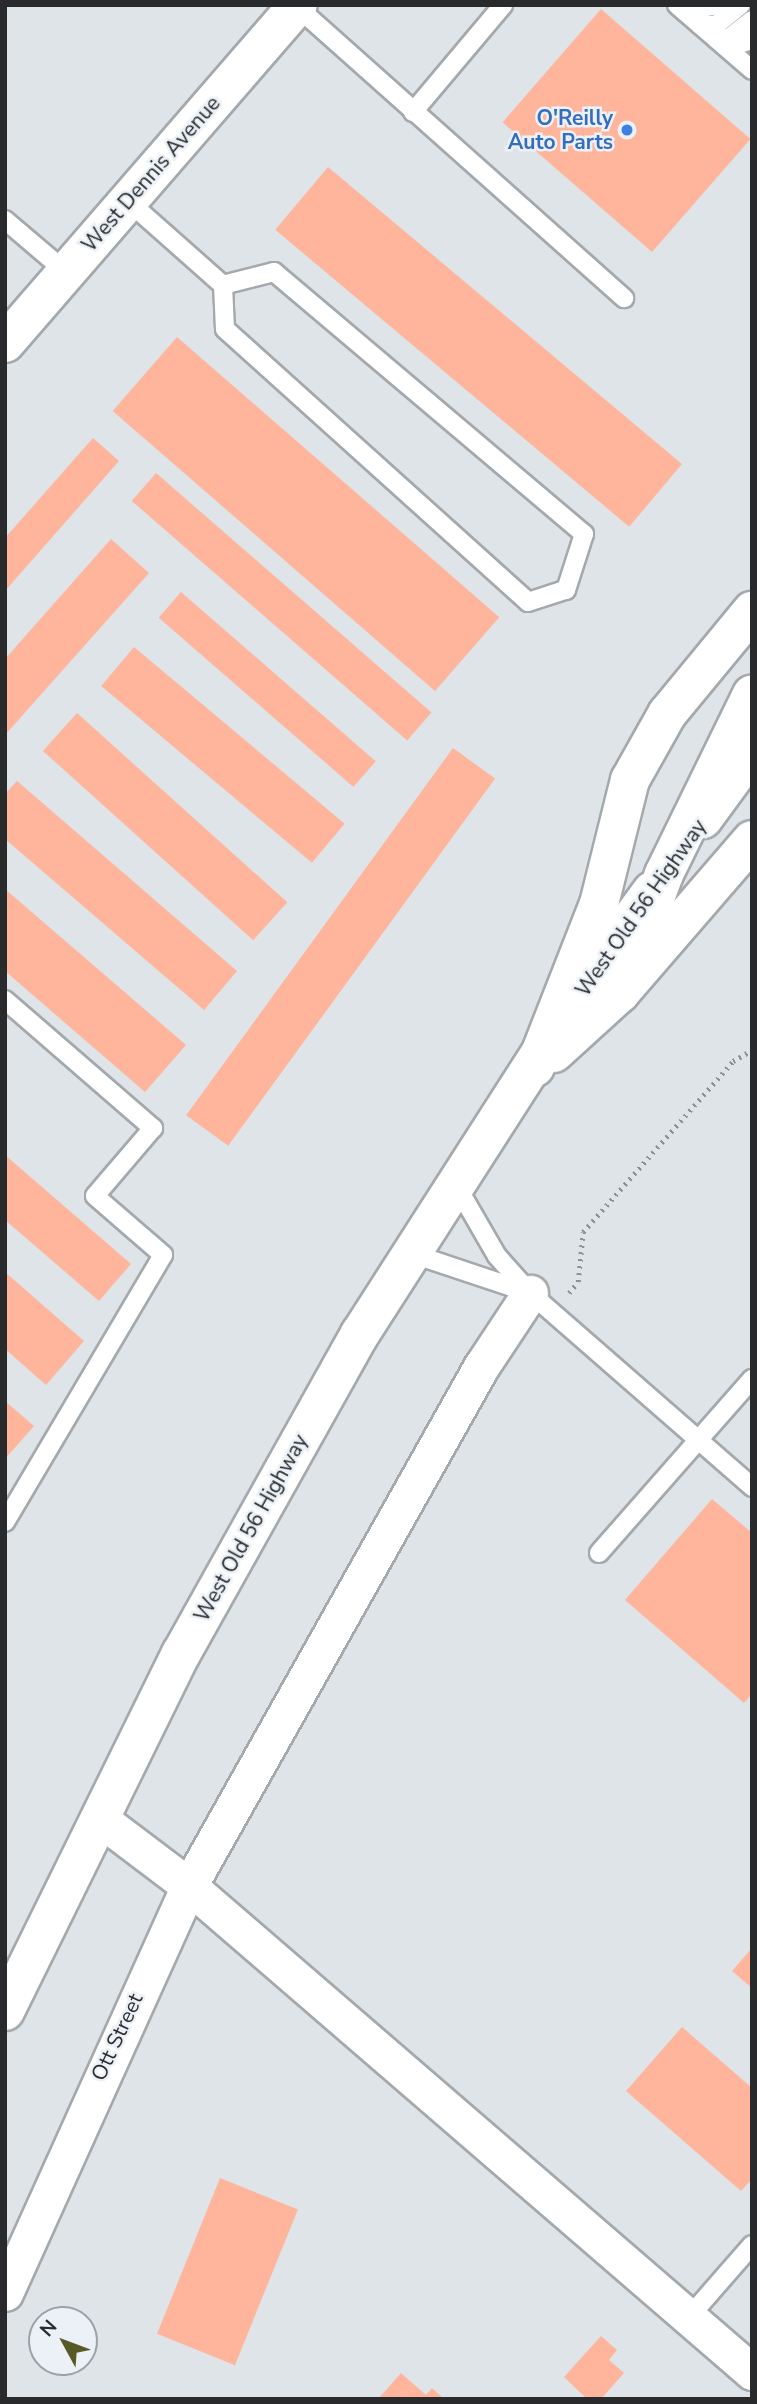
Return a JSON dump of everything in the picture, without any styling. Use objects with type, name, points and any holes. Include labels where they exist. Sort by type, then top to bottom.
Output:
[{"type":"main road","name":"West Dennis Avenue","points":[[5,343],[296,6]]},
{"type":"main road","points":[[535,1067],[600,904],[630,780],[667,714],[752,611]]},
{"type":"main road","points":[[620,993],[664,874],[752,694]]},
{"type":"main road","name":"West Old 56 Highway","points":[[5,2011],[181,1654],[409,1253],[535,1067],[591,974],[752,752]]},
{"type":"main road","name":"West Old 56 Highway","points":[[535,1067],[580,1034],[620,993],[752,840]]},
{"type":"street","name":"Ott Street","points":[[5,2293],[189,1886],[481,1367],[542,1303]]},
{"type":"street","points":[[99,1818],[189,1886],[752,2372]]},
{"type":"lane","points":[[412,112],[503,5]]},
{"type":"lane","points":[[680,8],[717,5]]},
{"type":"lane","points":[[700,25],[716,25],[741,5]]},
{"type":"lane","points":[[296,6],[624,298]]},
{"type":"lane","points":[[680,8],[752,70]]},
{"type":"lane","points":[[722,44],[752,20]]},
{"type":"lane","points":[[722,44],[752,40]]},
{"type":"lane","points":[[128,201],[223,285],[225,329],[476,556],[528,602],[566,590],[584,534],[274,272],[223,285]]},
{"type":"lane","points":[[5,220],[66,272]]},
{"type":"lane","points":[[5,1000],[153,1128],[95,1196],[163,1255],[5,1522]]},
{"type":"lane","points":[[456,1185],[497,1256],[542,1303],[752,1487]]},
{"type":"lane","points":[[409,1253],[542,1303]]},
{"type":"lane","points":[[599,1553],[752,1378]]},
{"type":"lane","points":[[690,2316],[752,2245]]},
{"type":"path","points":[[542,1303],[578,1282],[583,1232],[733,1061],[752,1050]]},
{"type":"building","name":"O'Reilly Auto Parts","points":[[601,9],[750,139],[652,252],[503,122]]},
{"type":"building","points":[[328,167],[682,464],[629,527],[275,230]]},
{"type":"building","points":[[177,337],[499,617],[435,691],[113,411]]},
{"type":"building","points":[[93,438],[119,461],[5,591],[5,538]]},
{"type":"building","points":[[156,473],[431,712],[407,740],[132,501]]},
{"type":"building","points":[[111,539],[149,573],[5,735],[5,659]]},
{"type":"building","points":[[181,592],[376,761],[353,787],[159,618]]},
{"type":"building","points":[[134,647],[345,824],[312,863],[101,686]]},
{"type":"building","points":[[77,713],[287,902],[253,940],[43,751]]},
{"type":"building","points":[[453,748],[495,779],[228,1146],[186,1115]]},
{"type":"building","points":[[17,781],[237,971],[204,1010],[5,839],[5,794]]},
{"type":"building","points":[[5,889],[186,1045],[145,1092],[5,971]]},
{"type":"building","points":[[5,1155],[131,1264],[99,1301],[5,1220]]},
{"type":"building","points":[[5,1272],[84,1341],[46,1385],[5,1349]]},
{"type":"building","points":[[5,1401],[34,1426],[5,1459]]},
{"type":"building","points":[[712,1499],[752,1533],[752,1694],[744,1703],[625,1600]]},
{"type":"building","points":[[752,1948],[752,1988],[732,1971]]},
{"type":"building","points":[[682,2027],[752,2088],[752,2179],[741,2191],[626,2091]]},
{"type":"building","points":[[220,2178],[298,2209],[235,2365],[157,2334]]},
{"type":"building","points":[[601,2336],[617,2350],[609,2360],[624,2373],[601,2399],[587,2399],[564,2377]]},
{"type":"building","points":[[401,2373],[426,2395],[432,2388],[444,2399],[378,2399]]},
{"type":"place","name":"O'Reilly Auto Parts","points":[[627,130]]}]
